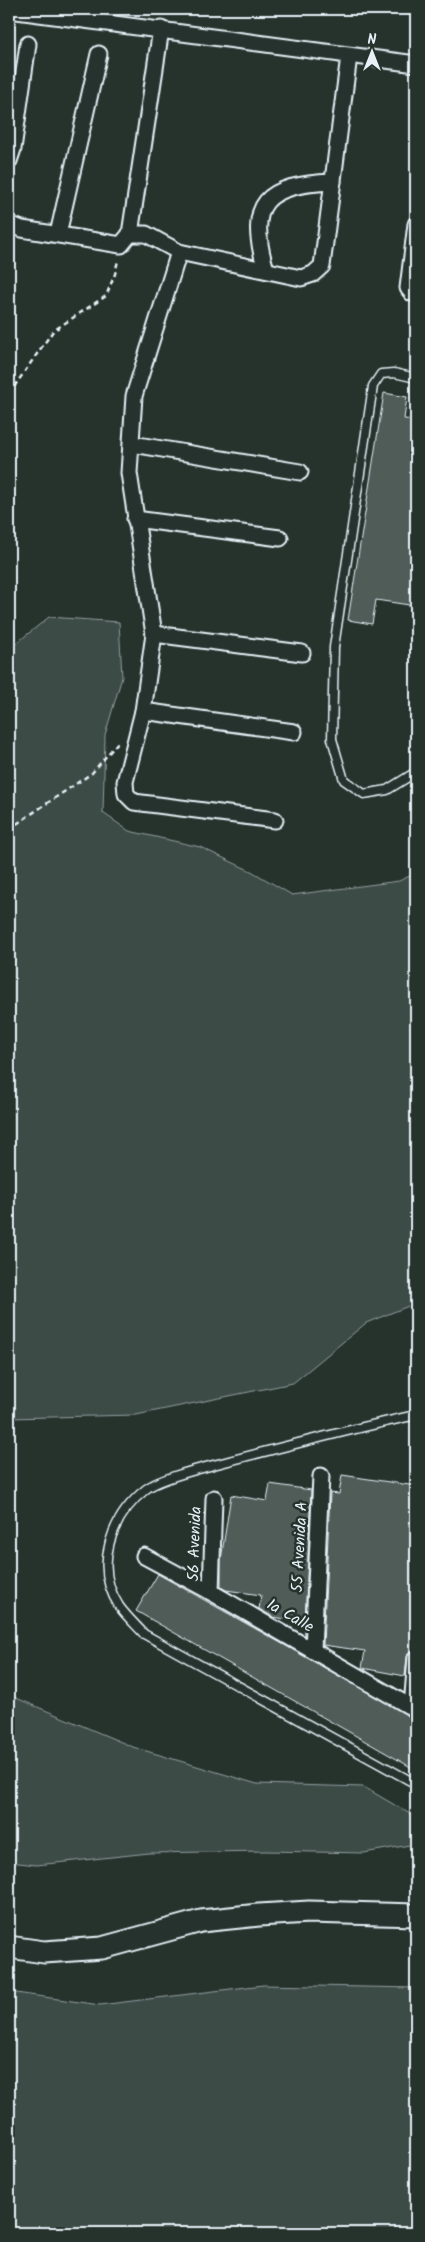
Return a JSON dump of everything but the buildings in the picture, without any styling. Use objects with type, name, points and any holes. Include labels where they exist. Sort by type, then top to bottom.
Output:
[{"type":"main road","points":[[9,1947],[44,1952],[102,1948],[201,1922],[259,1915],[309,1912],[416,1915]]},
{"type":"street","points":[[9,10],[416,64]]},
{"type":"street","points":[[126,240],[160,29]]},
{"type":"street","points":[[9,161],[13,149],[28,44]]},
{"type":"street","points":[[58,234],[98,54]]},
{"type":"street","points":[[9,224],[22,229],[58,234],[126,240],[138,232],[146,234],[179,252],[301,278],[313,274],[322,266],[349,56]]},
{"type":"street","points":[[266,270],[258,244],[257,227],[261,210],[270,197],[284,189],[303,183],[333,182]]},
{"type":"street","points":[[416,224],[408,288],[412,293],[416,294]]},
{"type":"street","points":[[179,252],[134,396],[129,473],[154,634],[144,711],[125,782],[126,794],[134,802],[275,820]]},
{"type":"street","points":[[132,444],[300,472]]},
{"type":"street","points":[[135,519],[280,538]]},
{"type":"street","points":[[154,634],[302,653]]},
{"type":"street","points":[[144,711],[294,732]]},
{"type":"street","name":"55 Avenida A","points":[[313,1650],[321,1476]]},
{"type":"street","name":"56 Avenida","points":[[211,1592],[214,1498]]},
{"type":"street","name":"1a Calle","points":[[144,1556],[211,1592],[414,1709]]},
{"type":"street","points":[[414,1709],[416,1658]]},
{"type":"lane","points":[[416,378],[394,372],[381,374],[373,386],[334,647],[332,739],[344,780],[364,794],[387,790],[416,772]]},
{"type":"lane","points":[[416,1415],[186,1473],[147,1488],[125,1510],[111,1534],[105,1562],[112,1591],[119,1606],[144,1634],[416,1784]]},
{"type":"path","points":[[9,394],[53,331],[106,296],[126,240]]},
{"type":"path","points":[[9,829],[92,773],[124,736]]},
{"type":"shaded area","points":[[49,617],[119,622],[122,677],[105,735],[103,813],[129,831],[200,847],[253,872],[292,895],[399,881],[416,873],[416,1303],[366,1323],[293,1383],[136,1415],[9,1418],[9,649]]},
{"type":"shaded area","points":[[9,1695],[133,1747],[257,1784],[364,1787],[410,1814],[415,1844],[364,1853],[266,1851],[149,1853],[37,1865],[9,1862]]},
{"type":"shaded area","points":[[263,1985],[416,1988],[416,2233],[9,2233],[9,1992],[100,2005]]}]
